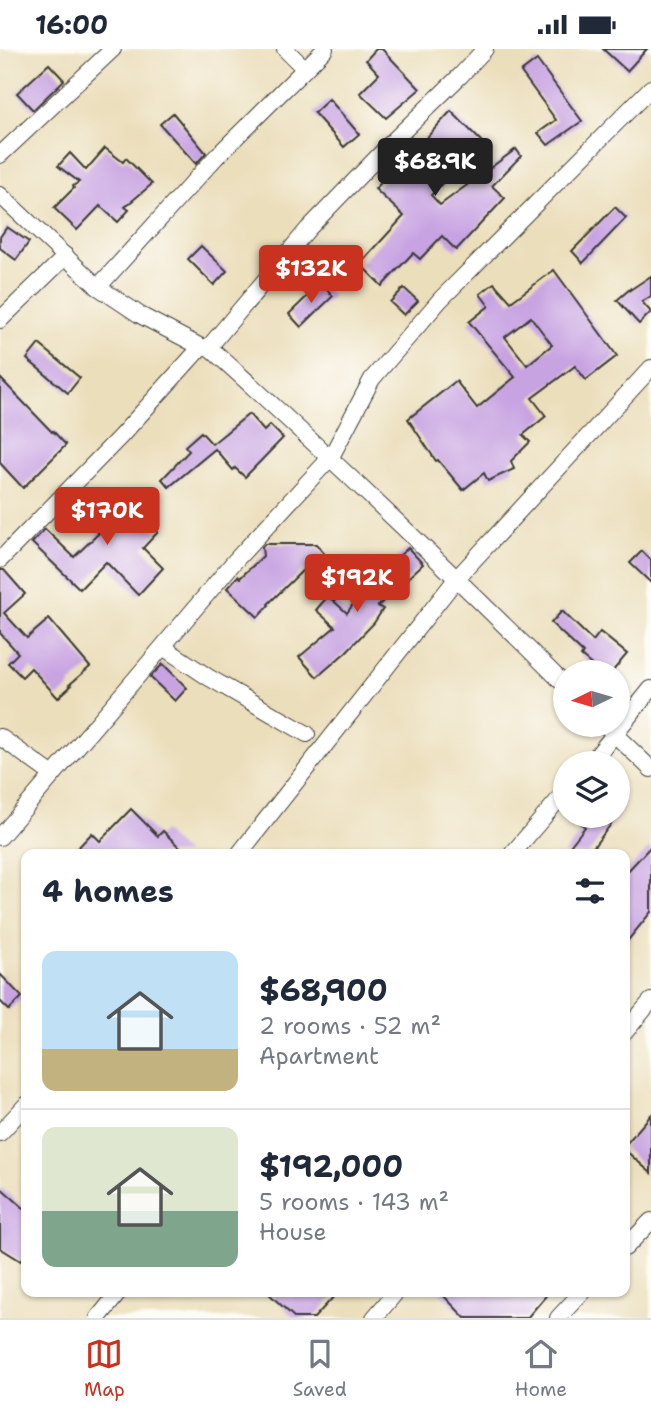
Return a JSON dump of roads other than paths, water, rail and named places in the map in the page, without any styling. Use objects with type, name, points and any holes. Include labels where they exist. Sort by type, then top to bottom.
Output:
[{"type":"street","points":[[0,155],[113,49]]},
{"type":"street","points":[[285,49],[305,69]]},
{"type":"street","points":[[98,287],[216,157],[325,49]]},
{"type":"street","points":[[0,560],[205,347],[308,229],[485,49]]},
{"type":"street","points":[[0,837],[234,562],[331,457],[372,379],[432,310],[651,87]]},
{"type":"street","points":[[0,195],[98,287],[141,315],[205,347],[331,457],[553,673]]},
{"type":"street","points":[[0,320],[66,256]]},
{"type":"street","points":[[243,849],[457,578],[651,368]]},
{"type":"street","points":[[163,647],[208,677],[307,734]]},
{"type":"street","points":[[630,709],[651,689]]},
{"type":"street","points":[[0,737],[53,775]]},
{"type":"street","points":[[618,737],[651,769]]},
{"type":"street","points":[[516,849],[553,806]]},
{"type":"street","points":[[630,1027],[651,1001]]},
{"type":"street","points":[[0,1133],[21,1110]]},
{"type":"street","points":[[630,1243],[651,1221]]},
{"type":"street","points":[[98,1318],[115,1297]]},
{"type":"street","points":[[374,1318],[392,1297]]},
{"type":"street","points":[[558,1318],[577,1297]]}]
